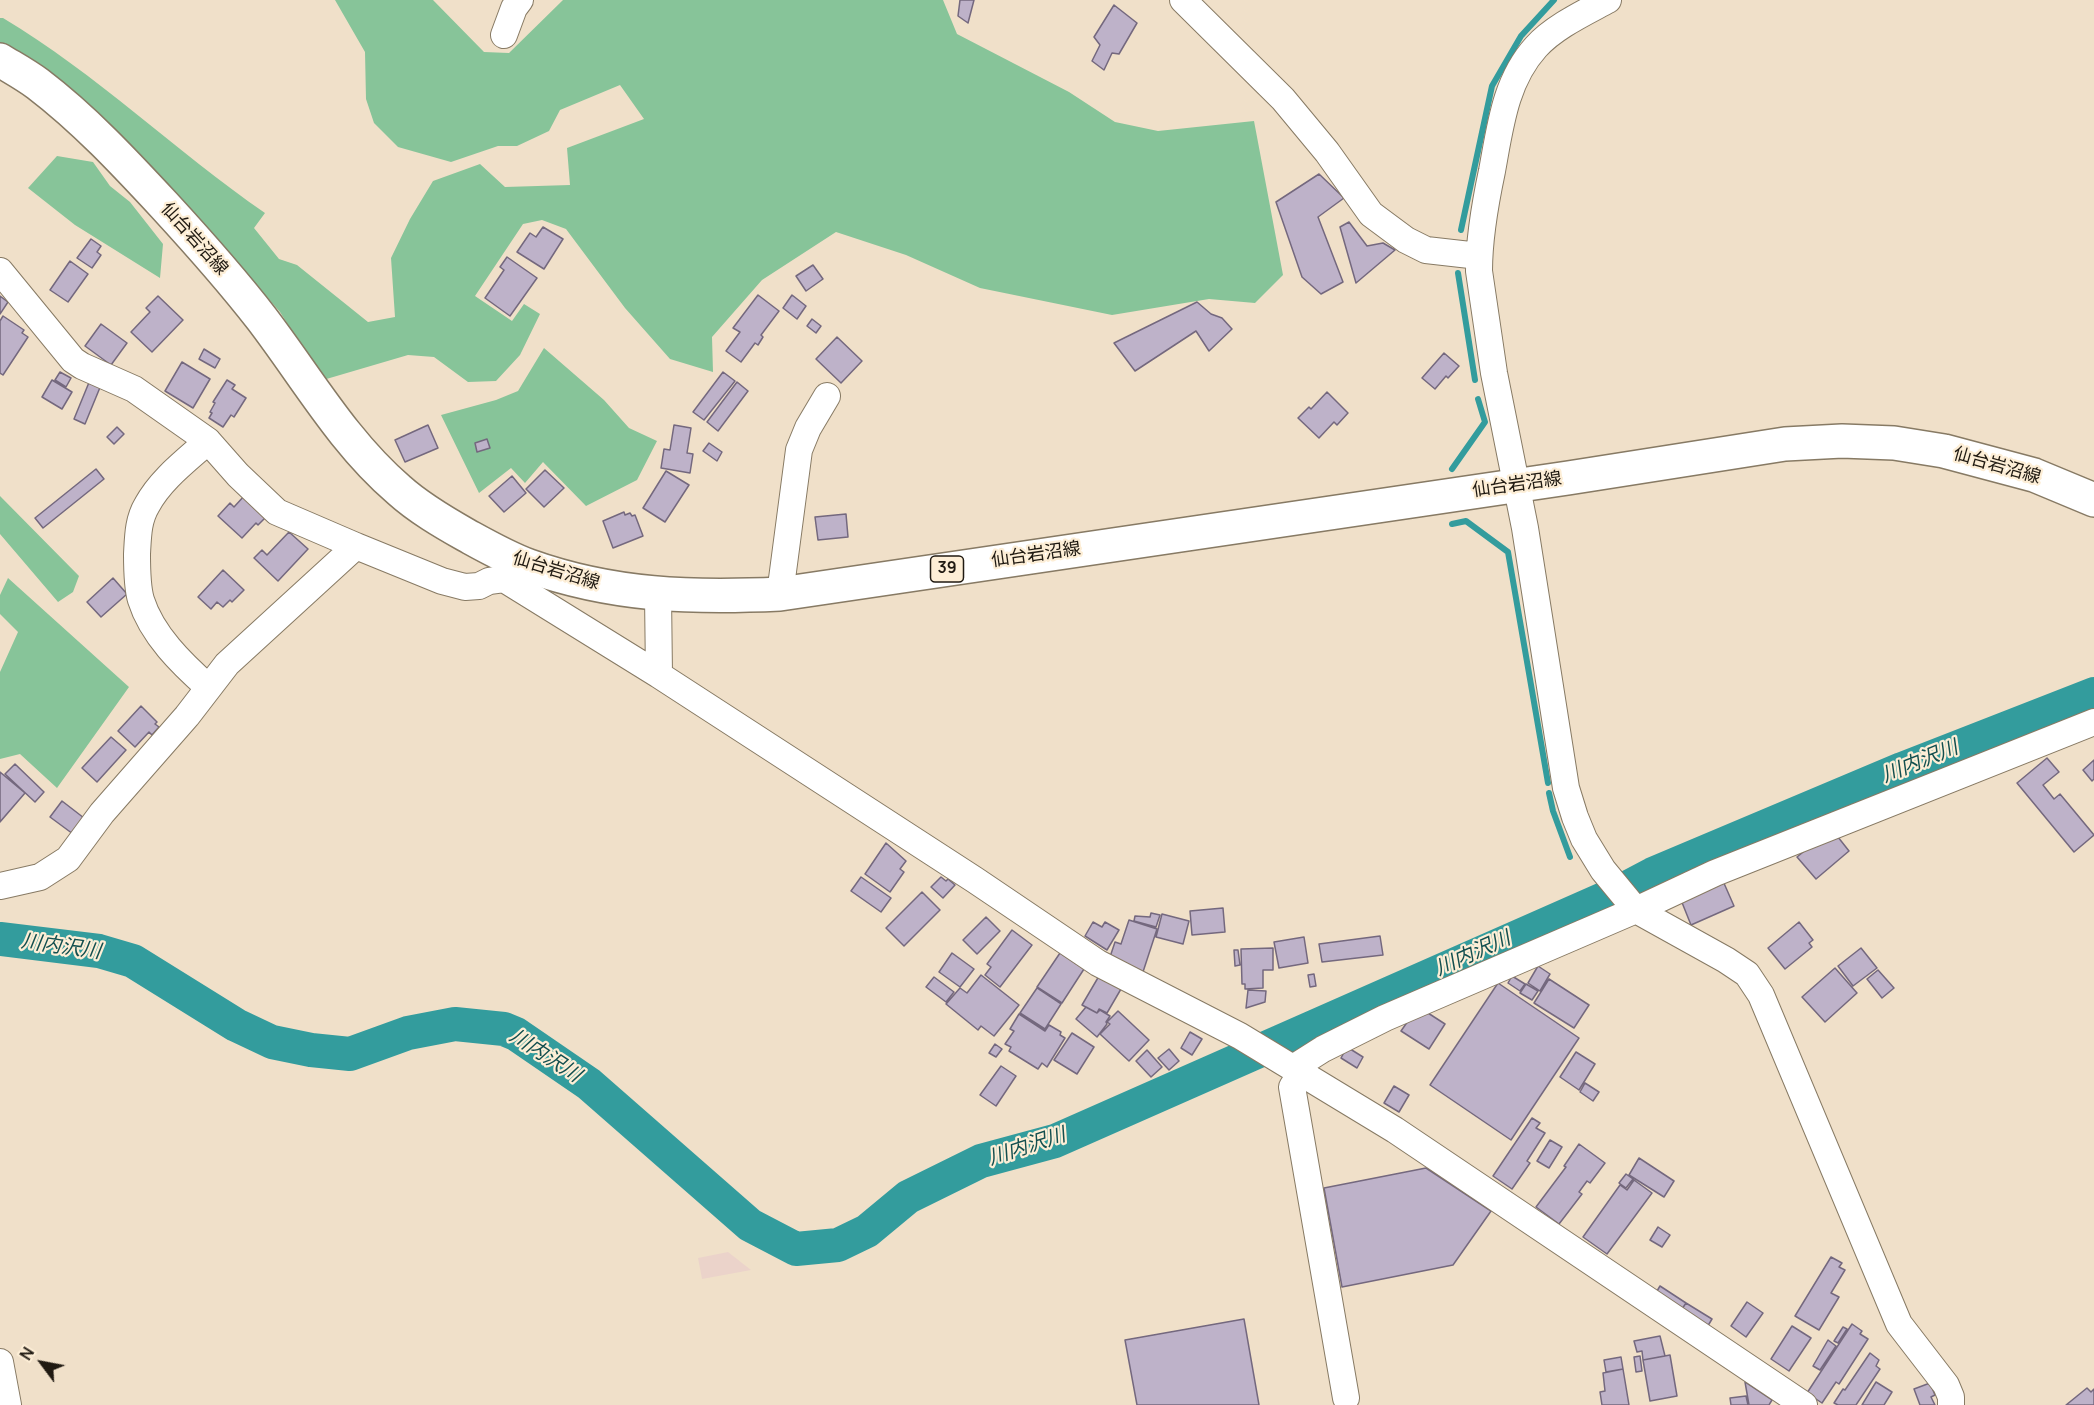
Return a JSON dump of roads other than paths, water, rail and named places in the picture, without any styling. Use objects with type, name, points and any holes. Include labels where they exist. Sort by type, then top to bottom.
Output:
[{"type":"main road","name":"仙台岩沼線","points":[[0,60],[37,84],[79,118],[177,219],[216,262],[263,321],[349,440],[400,491],[444,522],[491,549],[527,566],[580,582],[658,595],[723,597],[780,594],[1785,444],[1842,441],[1894,443],[1944,450],[2034,475],[2094,500]]},
{"type":"street","points":[[504,35],[514,8],[520,0]]},
{"type":"street","points":[[1183,0],[1282,99],[1327,152],[1371,214],[1406,240],[1426,250],[1479,256]]},
{"type":"street","points":[[1608,0],[1548,36],[1535,47],[1517,74],[1502,115],[1481,228],[1479,256],[1479,271],[1494,373],[1518,484],[1566,788],[1584,839],[1609,877],[1634,907],[1726,960],[1746,974],[1761,995],[1899,1324],[1946,1385],[1951,1397],[1951,1405]]},
{"type":"street","points":[[0,271],[74,360],[82,366],[134,389],[208,441],[238,475],[277,512],[442,581],[465,587],[479,586],[489,581],[504,579],[658,675],[975,880],[1098,963],[1240,1036],[1395,1130],[1804,1405]]},
{"type":"street","points":[[780,594],[800,450],[808,428],[827,396]]},
{"type":"street","points":[[208,441],[169,477],[147,504],[138,528],[137,562],[141,599],[156,630],[177,658],[208,687]]},
{"type":"street","points":[[0,886],[40,877],[68,859],[102,813],[187,716],[227,664],[356,546]]},
{"type":"street","points":[[658,595],[658,675]]},
{"type":"street","points":[[1292,1068],[1323,1049],[1384,1018],[1634,907],[2094,722]]},
{"type":"street","points":[[1292,1068],[1292,1087],[1346,1398]]},
{"type":"street","points":[[0,1362],[8,1405]]},
{"type":"waterway","points":[[1461,230],[1492,86],[1521,36],[1554,0]]},
{"type":"waterway","points":[[1458,273],[1475,380]]},
{"type":"waterway","points":[[1452,469],[1485,422],[1478,399]]},
{"type":"waterway","points":[[1452,524],[1466,521],[1508,552],[1548,783]]},
{"type":"waterway","name":"川内沢川","points":[[0,939],[99,951],[133,961],[236,1025],[272,1042],[311,1050],[350,1054],[408,1033],[455,1024],[504,1029],[516,1034],[589,1084],[750,1225],[796,1249],[838,1245],[867,1231],[908,1197],[981,1161],[1055,1141],[1617,893],[1653,874],[1902,769],[2094,694]]},
{"type":"waterway","points":[[1549,793],[1553,811],[1570,857]]},
{"type":"waterway","points":[[1595,891],[1603,899]]}]
